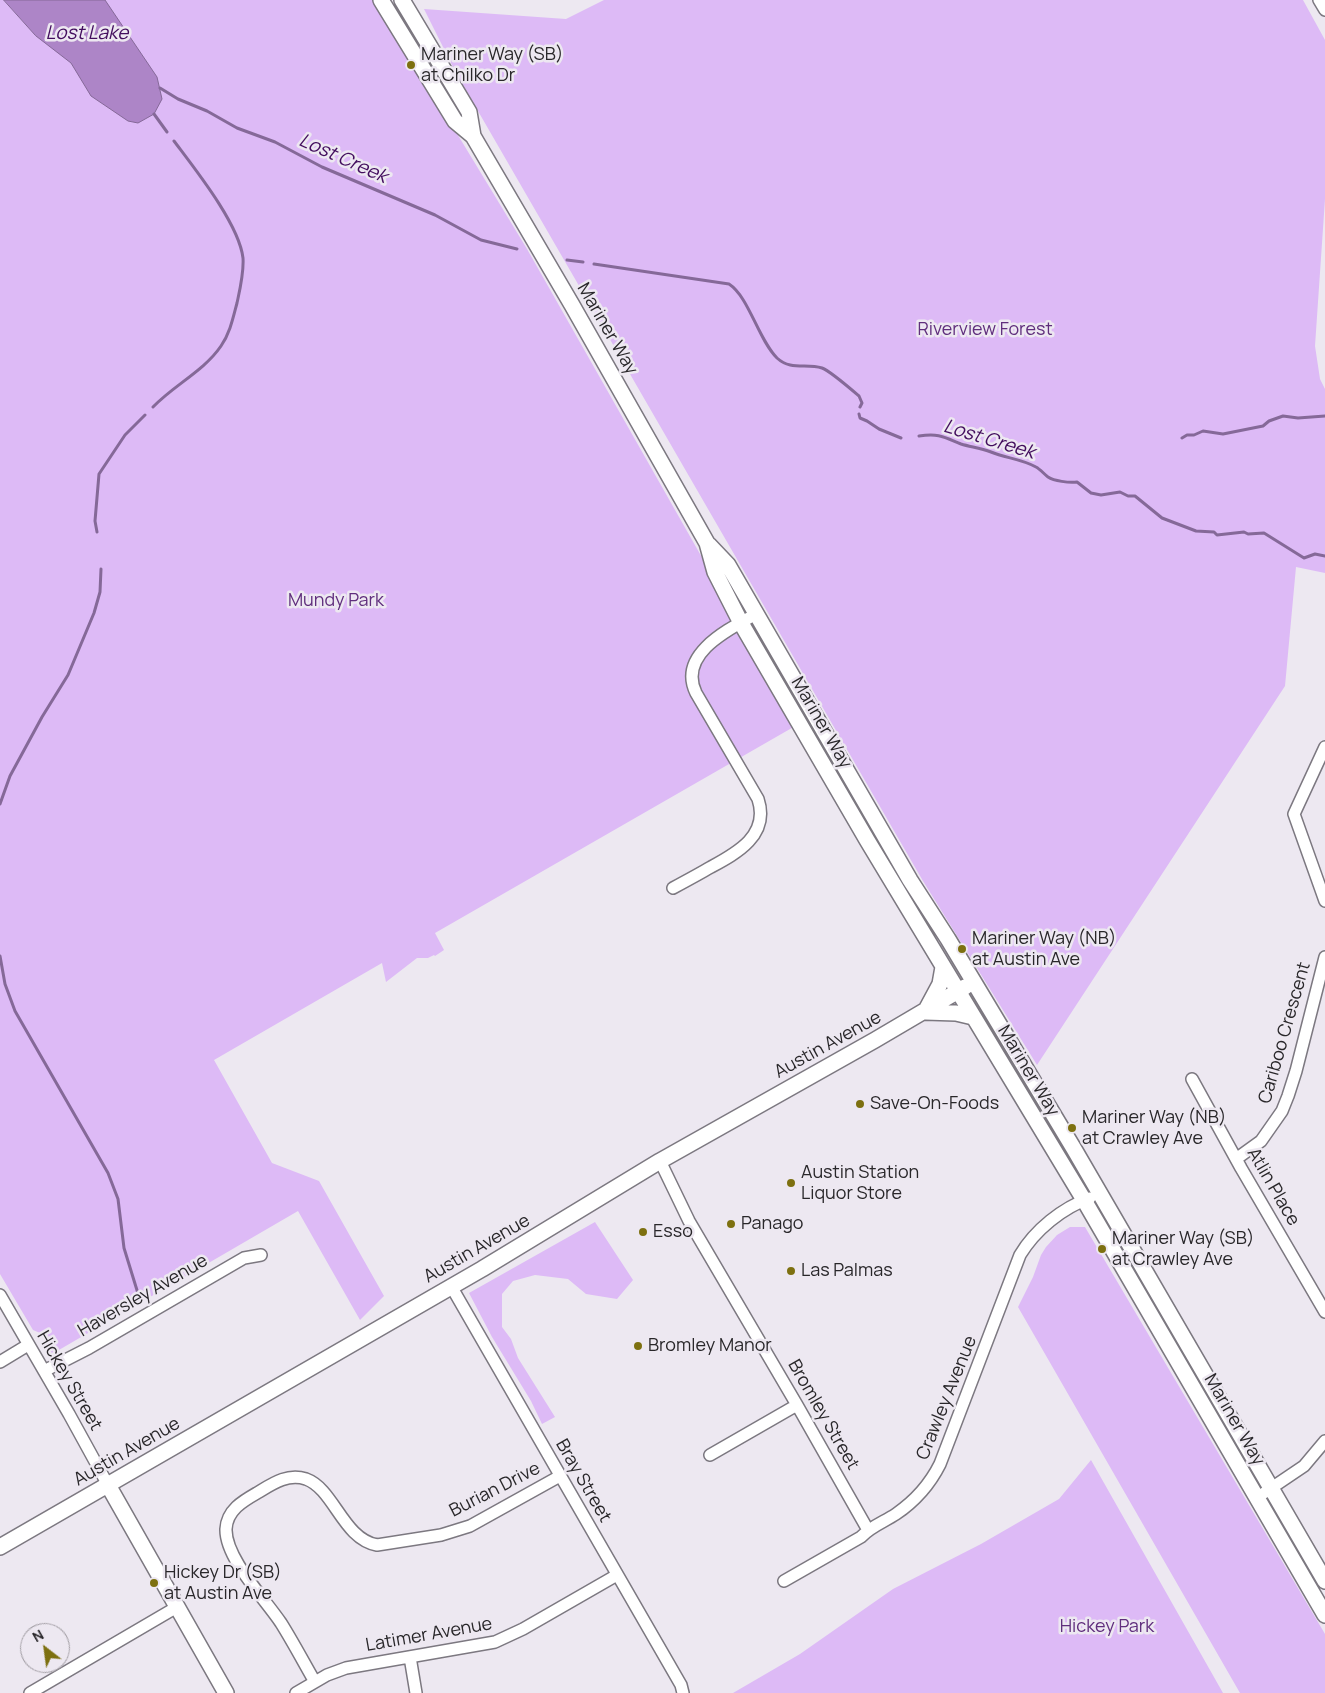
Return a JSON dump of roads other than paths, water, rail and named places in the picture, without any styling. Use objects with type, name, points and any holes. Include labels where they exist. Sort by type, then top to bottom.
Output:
[{"type":"main road","name":"Mariner Way","points":[[381,0],[455,121],[473,136],[707,542],[728,565],[906,872],[1100,1194],[1325,1580]]},
{"type":"main road","name":"Mariner Way","points":[[402,0],[469,112],[473,136]]},
{"type":"main road","name":"Mariner Way","points":[[707,542],[715,572],[741,622],[871,847],[1084,1200],[1325,1615]]},
{"type":"main road","points":[[943,967],[940,984],[925,1012],[956,1013],[973,1017]]},
{"type":"main road","name":"Austin Avenue","points":[[0,1547],[451,1286],[660,1161],[974,983]]},
{"type":"main road","points":[[108,1484],[226,1693]]},
{"type":"street","points":[[1319,0],[1325,10]]},
{"type":"street","points":[[673,888],[742,850],[753,837],[759,821],[758,800],[696,693],[692,678],[694,664],[700,654],[741,622],[756,614]]},
{"type":"street","points":[[1325,748],[1294,814],[1325,901]]},
{"type":"street","name":"Cariboo Crescent","points":[[1236,1159],[1261,1141],[1282,1111],[1296,1071],[1325,958]]},
{"type":"street","name":"Atlin Place","points":[[1192,1080],[1325,1312]]},
{"type":"street","name":"Bromley Street","points":[[660,1161],[689,1221],[868,1530]]},
{"type":"street","name":"Crawley Avenue","points":[[784,1581],[861,1538],[868,1530],[896,1514],[921,1493],[936,1474],[1020,1256],[1030,1240],[1045,1225],[1084,1200],[1100,1194]]},
{"type":"street","name":"Haversley Avenue","points":[[44,1371],[88,1348],[244,1258],[261,1254]]},
{"type":"street","name":"Bray Street","points":[[451,1286],[681,1685],[683,1693]]},
{"type":"street","name":"Hickey Street","points":[[0,1295],[108,1484]]},
{"type":"street","points":[[0,1362],[28,1345]]},
{"type":"street","points":[[710,1455],[797,1405]]},
{"type":"street","points":[[1257,1497],[1304,1466],[1325,1441]]},
{"type":"street","name":"Burian Drive","points":[[315,1682],[281,1623],[244,1572],[229,1545],[226,1536],[228,1518],[240,1503],[276,1481],[292,1477],[307,1480],[321,1490],[353,1532],[370,1544],[377,1545],[441,1535],[470,1526],[560,1476]]},
{"type":"street","name":"Latimer Avenue","points":[[296,1693],[346,1668],[495,1642],[523,1629],[617,1575]]},
{"type":"street","points":[[30,1693],[177,1607]]},
{"type":"street","points":[[410,1657],[416,1693]]},
{"type":"water","name":"Lost Lake","points":[[4,0],[105,0],[157,77],[162,99],[154,114],[138,123],[128,121],[91,96],[71,63],[36,36]]},
{"type":"waterway","name":"Lost Creek","points":[[160,88],[237,128],[275,142],[322,167],[435,215],[481,240],[517,249]]},
{"type":"waterway","points":[[154,114],[167,132]]},
{"type":"waterway","points":[[153,407],[206,363],[221,346],[233,320],[243,269],[240,244],[225,213],[174,141]]},
{"type":"waterway","name":"Lost Creek","points":[[567,260],[583,262]]},
{"type":"waterway","name":"Lost Creek","points":[[594,264],[729,284],[742,298],[764,340],[777,358],[793,366],[816,367],[826,370],[859,396],[862,403],[860,407]]},
{"type":"waterway","name":"Lost Creek","points":[[859,414],[860,418],[879,429],[901,438]]},
{"type":"waterway","points":[[97,532],[95,521],[99,474],[125,435],[145,415]]},
{"type":"waterway","points":[[1182,438],[1203,431],[1223,434],[1263,426],[1269,421],[1283,416],[1298,418],[1325,416]]},
{"type":"waterway","name":"Lost Creek","points":[[919,436],[941,436],[961,444],[1025,462],[1038,468],[1048,477],[1062,481],[1077,482],[1091,493],[1101,495],[1120,492],[1128,496],[1135,496],[1162,518],[1196,531],[1214,532],[1217,535],[1244,532],[1248,534],[1264,533],[1304,558],[1315,554],[1325,556]]},
{"type":"waterway","points":[[0,804],[10,776],[42,717],[68,675],[94,613],[100,592],[101,569]]},
{"type":"waterway","points":[[0,956],[5,984],[15,1011],[108,1173],[118,1199],[124,1248],[140,1300]]},
{"type":"place","name":"Mariner Way (SB) at Chilko Dr","points":[[411,65]]},
{"type":"place","name":"Mariner Way (NB) at Austin Ave","points":[[962,949]]},
{"type":"place","name":"Save-On-Foods","points":[[860,1104]]},
{"type":"place","name":"Mariner Way (NB) at Crawley Ave","points":[[1072,1128]]},
{"type":"place","name":"Austin Station Liquor Store","points":[[791,1183]]},
{"type":"place","name":"Panago","points":[[731,1224]]},
{"type":"place","name":"Esso","points":[[643,1232]]},
{"type":"place","name":"Mariner Way (SB) at Crawley Ave","points":[[1102,1249]]},
{"type":"place","name":"Las Palmas","points":[[791,1271]]},
{"type":"place","name":"Bromley Manor","points":[[638,1346]]},
{"type":"place","name":"Hickey Dr (SB) at Austin Ave","points":[[154,1583]]},
{"type":"park label","name":"Riverview Forest","points":[[985,330]]},
{"type":"park label","name":"Mundy Park","points":[[336,601]]},
{"type":"park label","name":"Hickey Park","points":[[1107,1627]]}]
